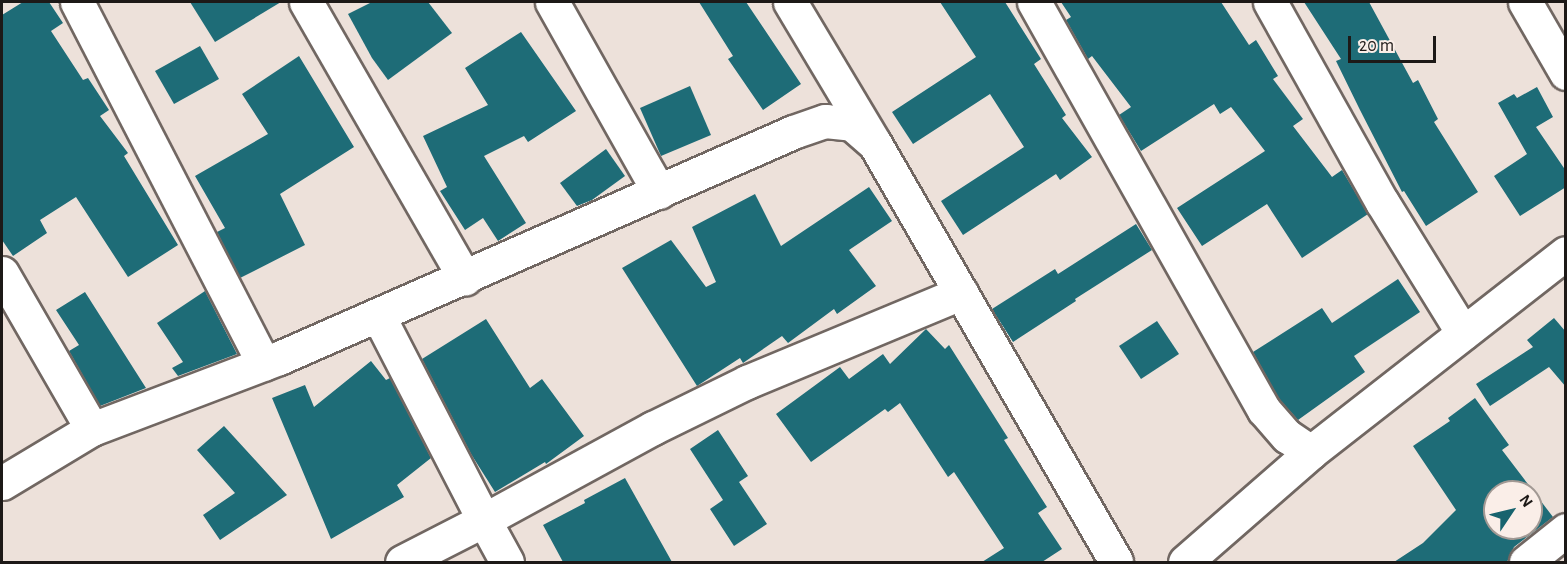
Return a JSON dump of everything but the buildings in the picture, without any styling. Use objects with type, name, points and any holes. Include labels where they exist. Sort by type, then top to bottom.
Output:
[{"type":"street","points":[[77,2],[264,364]]},
{"type":"street","points":[[306,2],[465,278]]},
{"type":"street","points":[[552,2],[659,192]]},
{"type":"street","points":[[790,2],[875,144],[1116,562]]},
{"type":"street","points":[[1034,2],[1264,410],[1287,435],[1311,452]]},
{"type":"street","points":[[1270,2],[1382,202],[1463,333]]},
{"type":"street","points":[[1525,2],[1566,73]]},
{"type":"street","points":[[2,483],[92,429],[264,364],[825,121],[852,124],[875,144]]},
{"type":"street","points":[[1185,562],[1311,452],[1566,253]]},
{"type":"street","points":[[2,273],[92,429]]},
{"type":"street","points":[[402,562],[653,428],[747,382],[961,293]]},
{"type":"street","points":[[378,315],[507,562]]},
{"type":"street","points":[[1526,562],[1566,530]]}]
